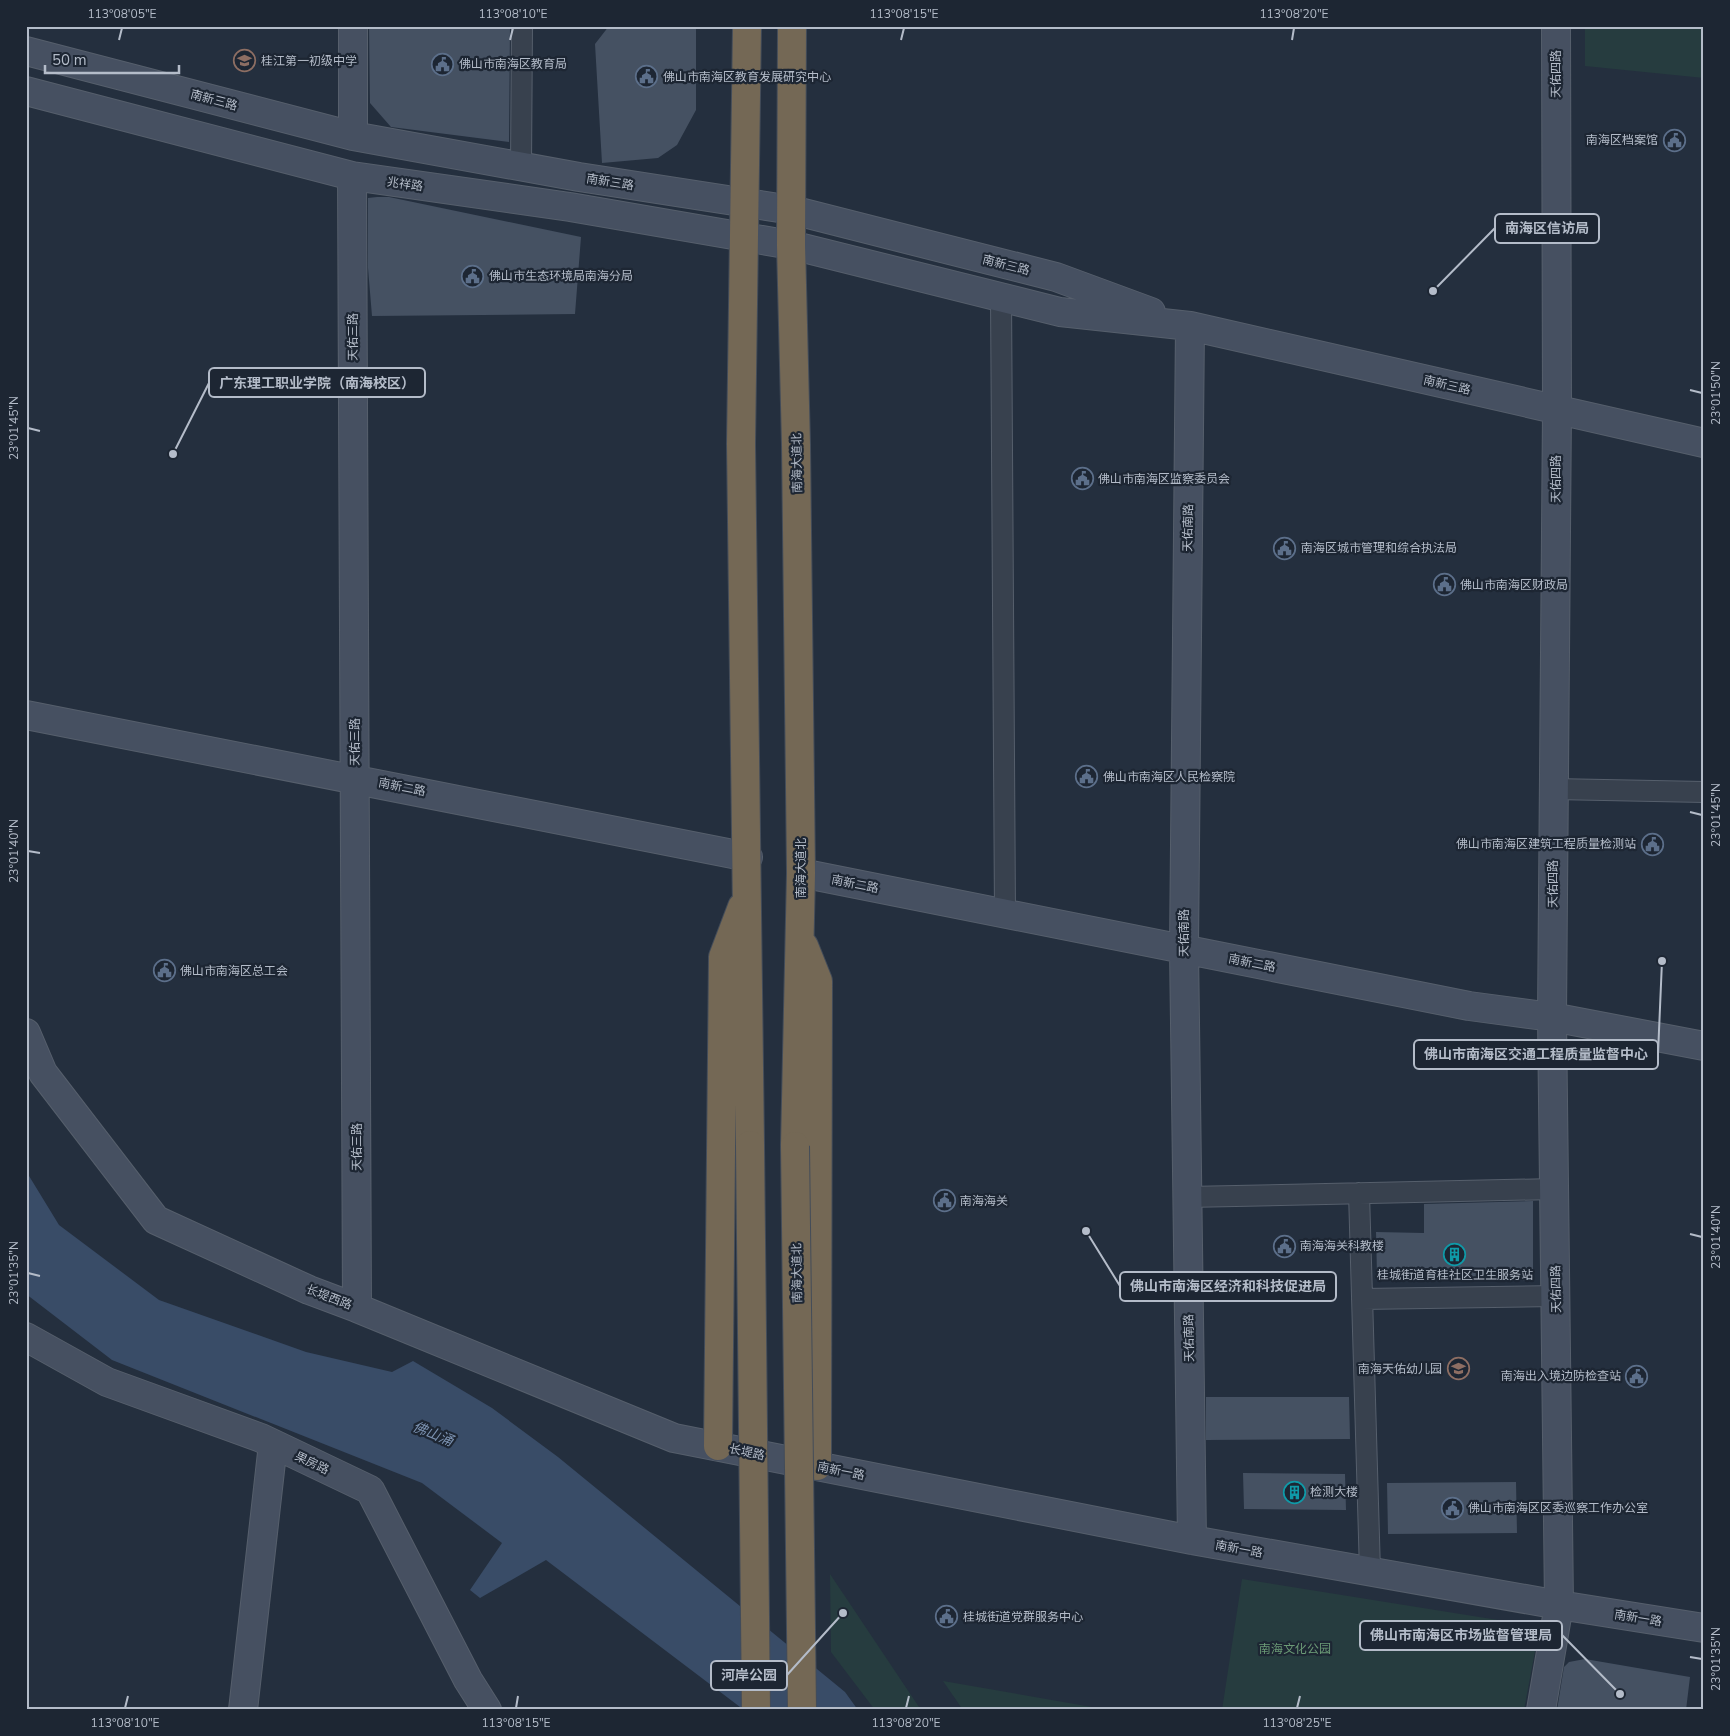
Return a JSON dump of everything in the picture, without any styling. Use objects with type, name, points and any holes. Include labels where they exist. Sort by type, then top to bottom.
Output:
[{"type":"highway","points":[[747,26],[746,237],[742,444],[756,1710]]},
{"type":"highway","name":"南海大道北","points":[[792,26],[791,246],[796,445],[802,873],[795,1146],[802,1710]]},
{"type":"highway","points":[[718,1446],[723,957],[748,892]]},
{"type":"highway","points":[[800,936],[818,981],[817,1466]]},
{"type":"street","points":[[353,26],[353,136]]},
{"type":"street","points":[[521,166],[522,26]]},
{"type":"street","name":"天佑四路","points":[[1541,1710],[1560,1605],[1552,1017],[1557,410],[1556,26]]},
{"type":"street","name":"南新三路","points":[[26,51],[353,136],[521,166],[792,210],[1056,277],[1190,326]]},
{"type":"street","name":"兆祥路","points":[[26,91],[352,176],[570,207],[791,246]]},
{"type":"street","name":"天佑三路","points":[[352,176],[357,1308]]},
{"type":"street","name":"南新三路","points":[[791,246],[1060,312],[1190,326],[1704,443]]},
{"type":"street","points":[[1001,296],[1005,914]]},
{"type":"street","name":"天佑南路","points":[[1190,326],[1184,949],[1192,1540]]},
{"type":"street","name":"南新二路","points":[[26,715],[355,778],[748,857]]},
{"type":"street","points":[[1554,789],[1704,792]]},
{"type":"street","name":"南新二路","points":[[802,873],[1469,1006],[1552,1017],[1704,1046]]},
{"type":"street","name":"长堤西路","points":[[26,1033],[43,1073],[156,1220],[309,1290],[674,1438],[718,1446]]},
{"type":"street","points":[[1187,1196],[1554,1189]]},
{"type":"street","points":[[1359,1193],[1370,1572]]},
{"type":"street","points":[[1362,1299],[1556,1296]]},
{"type":"street","name":"果房路","points":[[26,1337],[107,1382],[273,1444],[370,1490],[468,1680],[487,1710]]},
{"type":"street","points":[[243,1710],[273,1444]]},
{"type":"street","name":"长堤路","points":[[718,1446],[776,1458]]},
{"type":"street","name":"南新一路","points":[[776,1458],[1192,1540],[1560,1605],[1704,1628]]},
{"type":"green space","points":[[1585,26],[1704,26],[1704,78],[1585,66]]},
{"type":"green space","points":[[830,1574],[921,1710],[875,1710],[831,1652]]},
{"type":"green space","name":"南海文化公园","points":[[1242,1579],[1529,1625],[1535,1651],[1524,1710],[1222,1710]]},
{"type":"green space","points":[[943,1681],[1109,1710],[963,1710]]},
{"type":"water","name":"佛山涌","points":[[26,1171],[59,1225],[159,1300],[306,1352],[392,1372],[413,1361],[492,1408],[558,1457],[845,1692],[858,1710],[744,1710],[546,1560],[480,1598],[470,1590],[502,1543],[422,1483],[112,1360],[26,1294]]},
{"type":"building","name":"佛山市南海区教育局","points":[[369,26],[510,26],[509,142],[391,127],[370,103]]},
{"type":"building","name":"佛山市南海区教育发展研究中心","points":[[609,26],[696,26],[696,110],[677,145],[658,158],[602,163],[595,44]]},
{"type":"building","name":"佛山市生态环境局南海分局","points":[[389,197],[581,237],[575,314],[372,316],[368,268],[368,198]]},
{"type":"building","name":"桂城街道育桂社区卫生服务站","points":[[1533,1201],[1533,1281],[1377,1275],[1376,1232],[1424,1233],[1424,1204]]},
{"type":"building","points":[[1206,1397],[1349,1397],[1350,1439],[1206,1440]]},
{"type":"building","name":"检测大楼","points":[[1243,1473],[1345,1474],[1346,1510],[1244,1509]]},
{"type":"building","name":"佛山市南海区区委巡察工作办公室","points":[[1516,1482],[1517,1533],[1388,1534],[1387,1483]]},
{"type":"building","points":[[1585,1659],[1690,1677],[1686,1710],[1557,1710],[1564,1667],[1569,1662]]},
{"type":"place","name":"桂江第一初级中学","points":[[245,61]]},
{"type":"place","name":"佛山市南海区教育局","points":[[443,64]]},
{"type":"place","name":"佛山市南海区教育发展研究中心","points":[[647,77]]},
{"type":"place","name":"南海区档案馆","points":[[1674,140]]},
{"type":"place","name":"佛山市生态环境局南海分局","points":[[473,276]]},
{"type":"place","name":"南海区信访局","points":[[1433,291]]},
{"type":"place","name":"广东理工职业学院（南海校区）","points":[[173,454]]},
{"type":"place","name":"佛山市南海区监察委员会","points":[[1082,479]]},
{"type":"place","name":"南海区城市管理和综合执法局","points":[[1285,548]]},
{"type":"place","name":"佛山市南海区财政局","points":[[1444,585]]},
{"type":"place","name":"佛山市南海区人民检察院","points":[[1087,777]]},
{"type":"place","name":"佛山市南海区建筑工程质量检测站","points":[[1652,844]]},
{"type":"place","name":"佛山市南海区交通工程质量监督中心","points":[[1662,961]]},
{"type":"place","name":"佛山市南海区总工会","points":[[164,971]]},
{"type":"place","name":"南海海关","points":[[944,1201]]},
{"type":"place","name":"佛山市南海区经济和科技促进局","points":[[1086,1231]]},
{"type":"place","name":"南海海关科教楼","points":[[1284,1246]]},
{"type":"place","name":"桂城街道育桂社区卫生服务站","points":[[1455,1254]]},
{"type":"place","name":"南海天佑幼儿园","points":[[1458,1369]]},
{"type":"place","name":"南海出入境边防检查站","points":[[1637,1376]]},
{"type":"place","name":"检测大楼","points":[[1294,1492]]},
{"type":"place","name":"佛山市南海区区委巡察工作办公室","points":[[1452,1508]]},
{"type":"place","name":"河岸公园","points":[[843,1613]]},
{"type":"place","name":"桂城街道党群服务中心","points":[[947,1617]]},
{"type":"place","name":"佛山市南海区市场监督管理局","points":[[1620,1694]]}]
